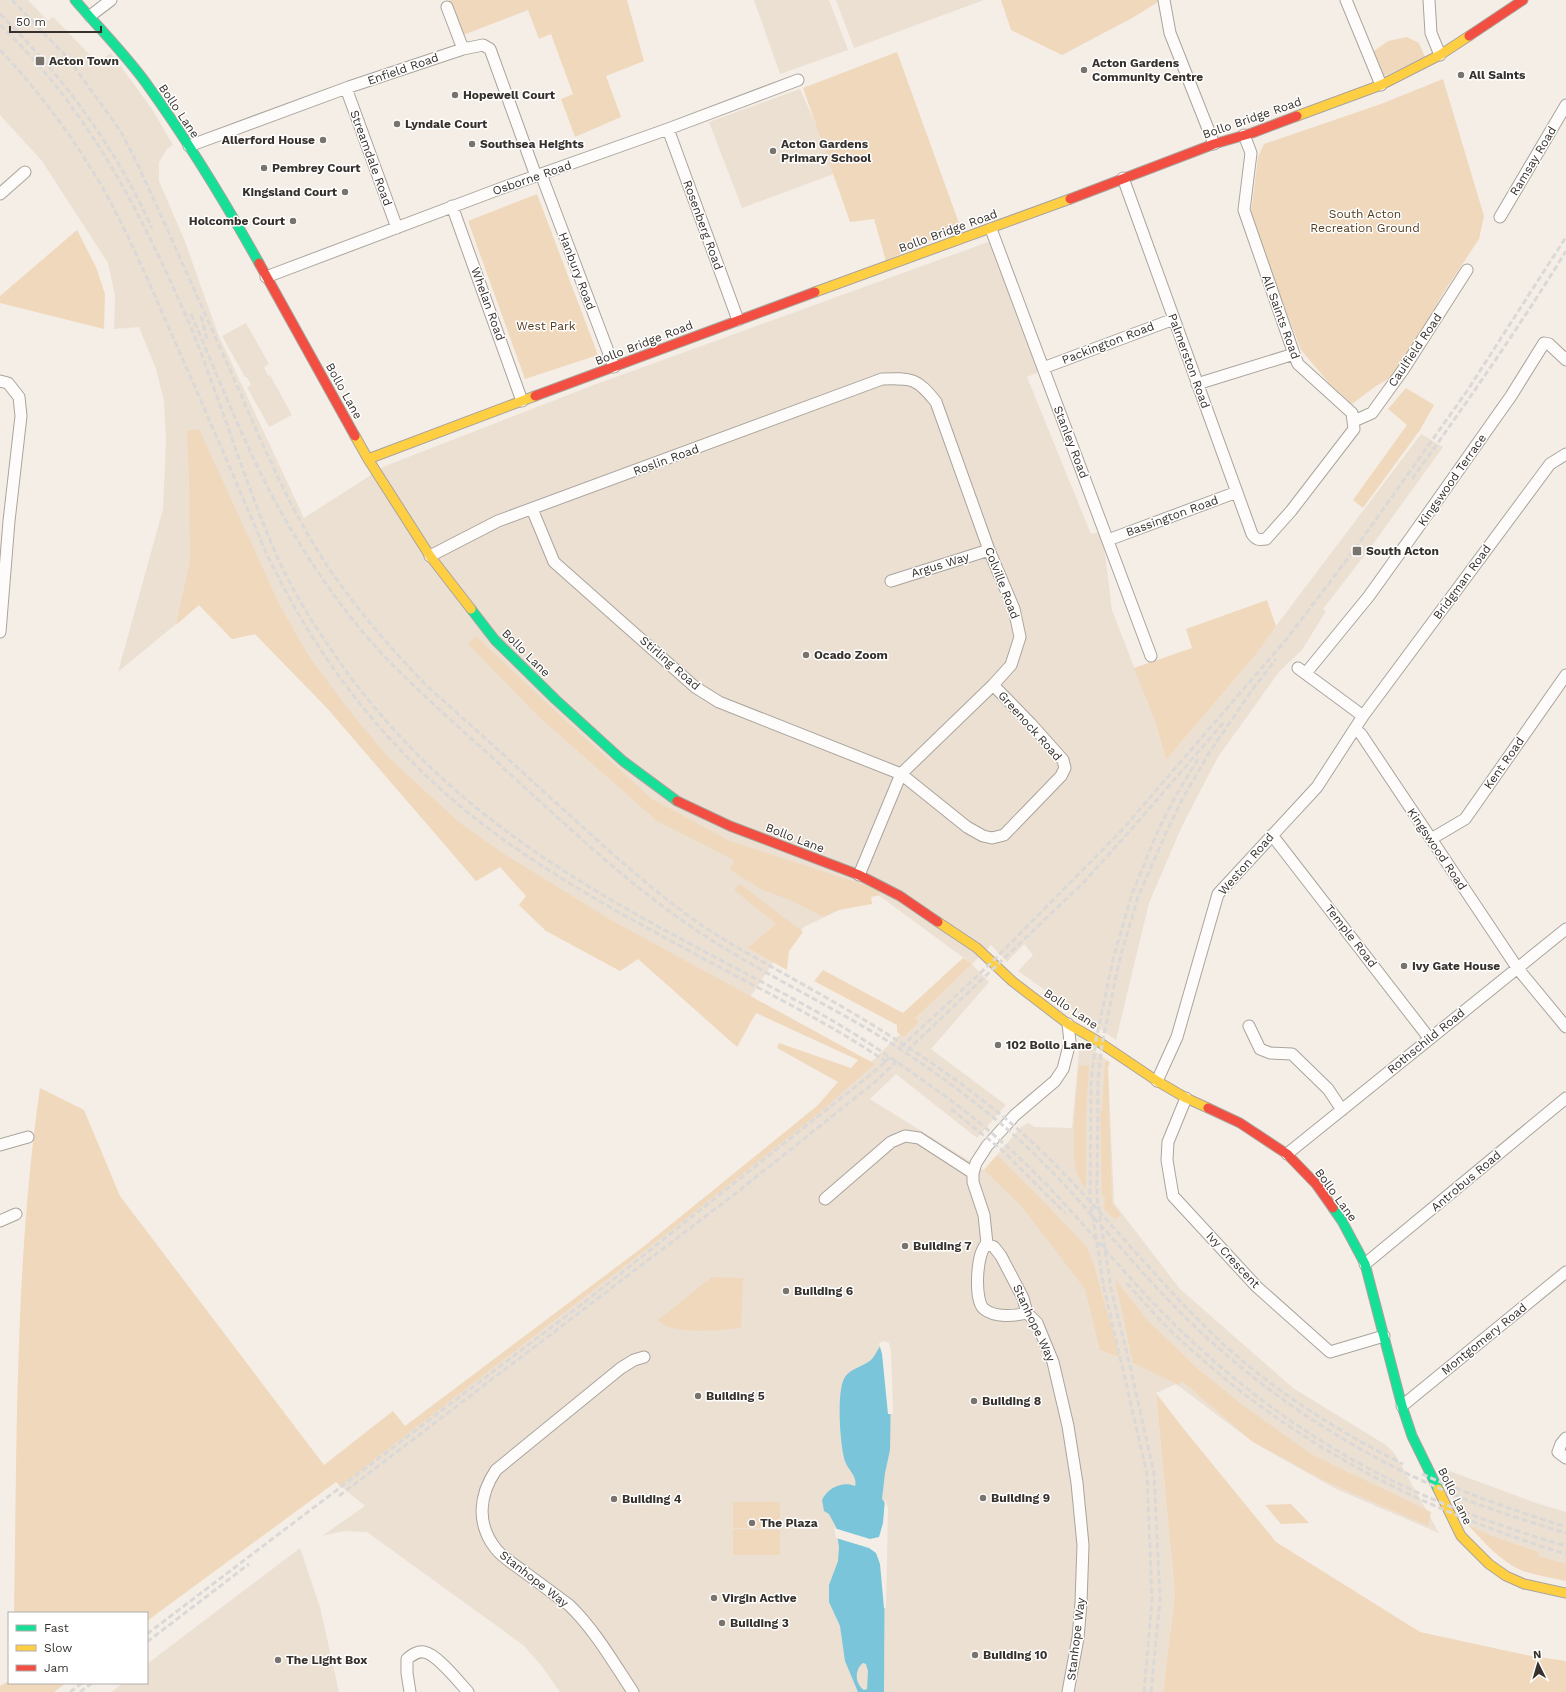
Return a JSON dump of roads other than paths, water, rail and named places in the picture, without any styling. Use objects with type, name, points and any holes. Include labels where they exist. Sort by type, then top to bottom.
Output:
[{"type":"street","name":"Bollo Lane","points":[[75,0],[145,82],[189,146],[236,222],[368,459],[430,556],[495,640],[555,699],[623,760],[673,799],[730,826],[859,875],[900,896],[977,948],[1012,981],[1068,1024],[1096,1040],[1157,1081],[1186,1098],[1240,1122],[1287,1154],[1316,1184],[1342,1221],[1365,1264],[1402,1406],[1412,1436],[1461,1536],[1472,1550],[1484,1561],[1510,1578],[1524,1584],[1566,1594]]},
{"type":"street","points":[[90,16],[111,0]]},
{"type":"street","points":[[1164,0],[1170,32],[1214,144]]},
{"type":"street","points":[[1346,0],[1381,85]]},
{"type":"street","points":[[1428,0],[1431,33],[1440,55]]},
{"type":"street","name":"Bollo Bridge Road","points":[[368,459],[738,320],[991,229],[1214,144],[1244,135],[1381,85],[1440,55],[1523,0]]},
{"type":"street","points":[[447,7],[463,49]]},
{"type":"street","name":"Enfield Road","points":[[189,146],[346,88],[463,49],[483,45],[490,49],[538,175]]},
{"type":"street","name":"Osborne Road","points":[[266,277],[397,228],[512,180],[538,175],[668,129],[798,80]]},
{"type":"street","name":"Streamdale Road","points":[[346,88],[397,228]]},
{"type":"street","name":"Ramsay Road","points":[[1500,217],[1566,105]]},
{"type":"street","name":"Rosenberg Road","points":[[668,129],[738,320]]},
{"type":"street","name":"All Saints Road","points":[[1244,135],[1251,153],[1244,210],[1294,354],[1298,364],[1352,413],[1354,421]]},
{"type":"street","points":[[0,194],[25,172]]},
{"type":"street","name":"Hanbury Road","points":[[538,175],[614,367]]},
{"type":"street","name":"Palmerston Road","points":[[1123,178],[1197,384],[1252,534],[1255,538],[1260,540],[1266,539],[1271,534],[1354,429],[1354,421]]},
{"type":"street","name":"Whelan Road","points":[[452,206],[522,401]]},
{"type":"street","name":"Stanley Road","points":[[991,229],[1151,656]]},
{"type":"street","name":"Caulfield Road","points":[[1354,421],[1372,413],[1403,370],[1468,270]]},
{"type":"street","name":"Packington Road","points":[[1043,368],[1174,319]]},
{"type":"street","name":"Kingswood Terrace","points":[[1363,716],[1302,670],[1369,596],[1511,396],[1544,343],[1548,344],[1566,360]]},
{"type":"street","points":[[1197,384],[1294,354]]},
{"type":"street","name":"Roslin Road","points":[[430,556],[498,521],[882,379],[906,378]]},
{"type":"street","name":"Colville Road","points":[[859,875],[901,774],[993,685],[1011,665],[1020,637],[1014,609],[989,550],[936,402],[926,389],[906,378]]},
{"type":"street","points":[[0,381],[8,383],[19,397],[22,416],[9,521],[0,632]]},
{"type":"street","name":"Bridgman Road","points":[[1363,716],[1550,464],[1566,454]]},
{"type":"street","name":"Bassington Road","points":[[1108,540],[1237,492]]},
{"type":"street","name":"Stirling Road","points":[[532,509],[554,562],[695,687],[719,702],[901,774]]},
{"type":"street","name":"Argus Way","points":[[891,581],[989,550]]},
{"type":"street","name":"Kent Road","points":[[1431,838],[1465,818],[1566,675]]},
{"type":"street","name":"Greenock Road","points":[[901,774],[967,827],[983,836],[992,838],[1004,835],[1061,776],[1066,768],[1063,760],[993,685]]},
{"type":"street","name":"Weston Road","points":[[1157,1081],[1177,1036],[1218,894],[1317,787],[1356,730],[1363,716]]},
{"type":"street","name":"Kingswood Road","points":[[1356,730],[1361,734],[1518,969],[1566,1027]]},
{"type":"street","name":"Temple Road","points":[[1272,835],[1429,1038]]},
{"type":"street","name":"Rothschild Road","points":[[1287,1154],[1566,929]]},
{"type":"street","points":[[1027,1313],[1015,1316],[1001,1314],[986,1311],[981,1306],[979,1298],[979,1259],[982,1250],[987,1244],[984,1215],[975,1192],[973,1173],[976,1163],[987,1146],[1019,1111],[1055,1082],[1064,1069],[1070,1042],[1068,1024]]},
{"type":"street","points":[[1249,1026],[1260,1049],[1270,1053],[1292,1054],[1328,1090],[1342,1110]]},
{"type":"street","name":"Ivy Crescent","points":[[1186,1098],[1168,1142],[1167,1160],[1173,1196],[1257,1287],[1330,1352],[1384,1336]]},
{"type":"street","name":"Antrobus Road","points":[[1365,1264],[1566,1098]]},
{"type":"street","points":[[825,1198],[891,1142],[905,1136],[919,1138],[973,1173]]},
{"type":"street","points":[[0,1145],[28,1137]]},
{"type":"street","points":[[0,1220],[16,1214]]},
{"type":"street","name":"Stanhope Way","points":[[987,1244],[994,1247],[1013,1277],[1024,1298],[1027,1313],[1037,1323],[1053,1362],[1066,1413],[1077,1483],[1083,1545],[1082,1603],[1078,1638],[1068,1692]]},
{"type":"street","name":"Montgomery Road","points":[[1402,1406],[1566,1272]]},
{"type":"street","name":"Stanhope Way","points":[[633,1692],[598,1639],[578,1614],[569,1605],[497,1550],[486,1532],[482,1514],[484,1492],[496,1470],[621,1368],[634,1360],[644,1357]]},
{"type":"street","points":[[1564,1457],[1558,1452],[1561,1444],[1566,1438]]},
{"type":"street","points":[[410,1692],[407,1673],[407,1659],[411,1655],[420,1652],[428,1653],[448,1670],[468,1692]]},
{"type":"water","points":[[881,1345],[891,1387],[890,1450],[885,1473],[882,1499],[885,1503],[884,1692],[858,1692],[845,1661],[840,1626],[829,1602],[829,1585],[838,1561],[839,1547],[836,1527],[829,1514],[824,1511],[822,1500],[828,1492],[840,1485],[845,1484],[855,1486],[855,1480],[846,1464],[843,1453],[840,1431],[840,1393],[845,1377],[871,1360]],"holes":[[[863,1663],[866,1664],[868,1671],[867,1689],[864,1690],[857,1681],[857,1673],[860,1666]]]},
{"type":"railway","points":[[12,0],[67,57],[120,130],[151,193],[289,500],[326,564],[349,596],[412,671],[599,842],[676,907],[753,957],[836,1003],[908,1047],[978,1096],[1030,1140],[1058,1168],[1165,1285],[1220,1341],[1262,1377],[1307,1409],[1354,1438],[1403,1464]]},
{"type":"railway","points":[[0,14],[45,62],[86,114],[122,169],[152,228]]},
{"type":"railway","points":[[0,25],[27,53],[75,112],[116,175],[135,209],[190,325],[260,516],[286,576],[300,601],[356,685],[394,730],[436,773],[481,812],[542,856],[580,881],[659,927],[835,1022],[897,1062],[958,1106],[989,1131],[1032,1170],[1060,1199],[1139,1288],[1189,1338],[1236,1380],[1286,1418],[1339,1452],[1414,1491],[1464,1512],[1566,1546]]},
{"type":"railway","points":[[0,50],[54,114],[78,149],[112,204],[131,243],[211,423],[267,555],[308,631],[334,670],[378,725],[401,751],[452,799],[507,842],[555,874],[605,904],[844,1035],[888,1063]]},
{"type":"railway","points":[[901,1047],[992,962],[1121,831],[1285,641],[1352,553],[1467,391],[1566,237]]},
{"type":"railway","points":[[1412,479],[1491,366],[1566,251]]},
{"type":"railway","points":[[191,314],[239,426],[265,482],[295,536],[337,599],[372,643],[400,672],[575,834],[643,891],[690,926],[763,971],[886,1040],[955,1087],[994,1118],[1066,1186],[1177,1309],[1207,1338],[1271,1391],[1339,1437],[1412,1476],[1478,1504],[1566,1533]]},
{"type":"railway","points":[[201,316],[208,343]]},
{"type":"railway","points":[[1151,1692],[1160,1600],[1154,1473],[1111,1289],[1097,1198],[1098,1079],[1102,1044],[1120,958],[1138,897],[1165,835],[1183,798],[1209,753],[1252,690],[1276,659]]},
{"type":"railway","points":[[907,1051],[1083,883],[1224,722]]},
{"type":"railway","points":[[1144,1692],[1152,1601],[1147,1474],[1104,1288],[1090,1199],[1091,1080],[1096,1040],[1113,959],[1132,894],[1157,833],[1175,797],[1198,759]]},
{"type":"railway","points":[[148,1633],[586,1301],[875,1071],[889,1058]]},
{"type":"railway","points":[[339,1496],[736,1193],[875,1082],[897,1061]]},
{"type":"railway","points":[[951,1109],[1002,1150],[1065,1213]]},
{"type":"railway","points":[[1127,1283],[1161,1321],[1200,1358],[1263,1408],[1303,1435],[1386,1483],[1429,1503],[1473,1522],[1566,1554]]},
{"type":"railway","points":[[1422,1474],[1475,1496],[1566,1527]]},
{"type":"railway","points":[[148,1641],[249,1564]]},
{"type":"railway","points":[[70,1692],[81,1684]]},
{"type":"railway","points":[[80,1692],[91,1684]]},
{"type":"place","name":"Acton Town","points":[[40,61]]},
{"type":"place","name":"Acton Gardens Community Centre","points":[[1084,70]]},
{"type":"place","name":"All Saints","points":[[1461,75]]},
{"type":"place","name":"Hopewell Court","points":[[455,95]]},
{"type":"place","name":"Lyndale Court","points":[[397,124]]},
{"type":"place","name":"Allerford House","points":[[323,140]]},
{"type":"place","name":"Southsea Heights","points":[[472,144]]},
{"type":"place","name":"Acton Gardens Primary School","points":[[773,151]]},
{"type":"place","name":"Pembrey Court","points":[[264,168]]},
{"type":"place","name":"Kingsland Court","points":[[345,192]]},
{"type":"place","name":"Holcombe Court","points":[[293,221]]},
{"type":"place","name":"South Acton","points":[[1357,551]]},
{"type":"place","name":"Ocado Zoom","points":[[806,655]]},
{"type":"place","name":"Ivy Gate House","points":[[1404,966]]},
{"type":"place","name":"102 Bollo Lane","points":[[998,1045]]},
{"type":"place","name":"Building 7","points":[[905,1246]]},
{"type":"place","name":"Building 6","points":[[786,1291]]},
{"type":"place","name":"Building 5","points":[[698,1396]]},
{"type":"place","name":"Building 8","points":[[974,1401]]},
{"type":"place","name":"Building 9","points":[[983,1498]]},
{"type":"place","name":"Building 4","points":[[614,1499]]},
{"type":"place","name":"The Plaza","points":[[752,1523]]},
{"type":"place","name":"Virgin Active","points":[[714,1598]]},
{"type":"place","name":"Building 3","points":[[722,1623]]},
{"type":"place","name":"Building 10","points":[[975,1655]]},
{"type":"place","name":"The Light Box","points":[[278,1660]]},
{"type":"park label","name":"South Acton Recreation Ground","points":[[1365,221]]},
{"type":"park label","name":"West Park","points":[[546,326]]}]
